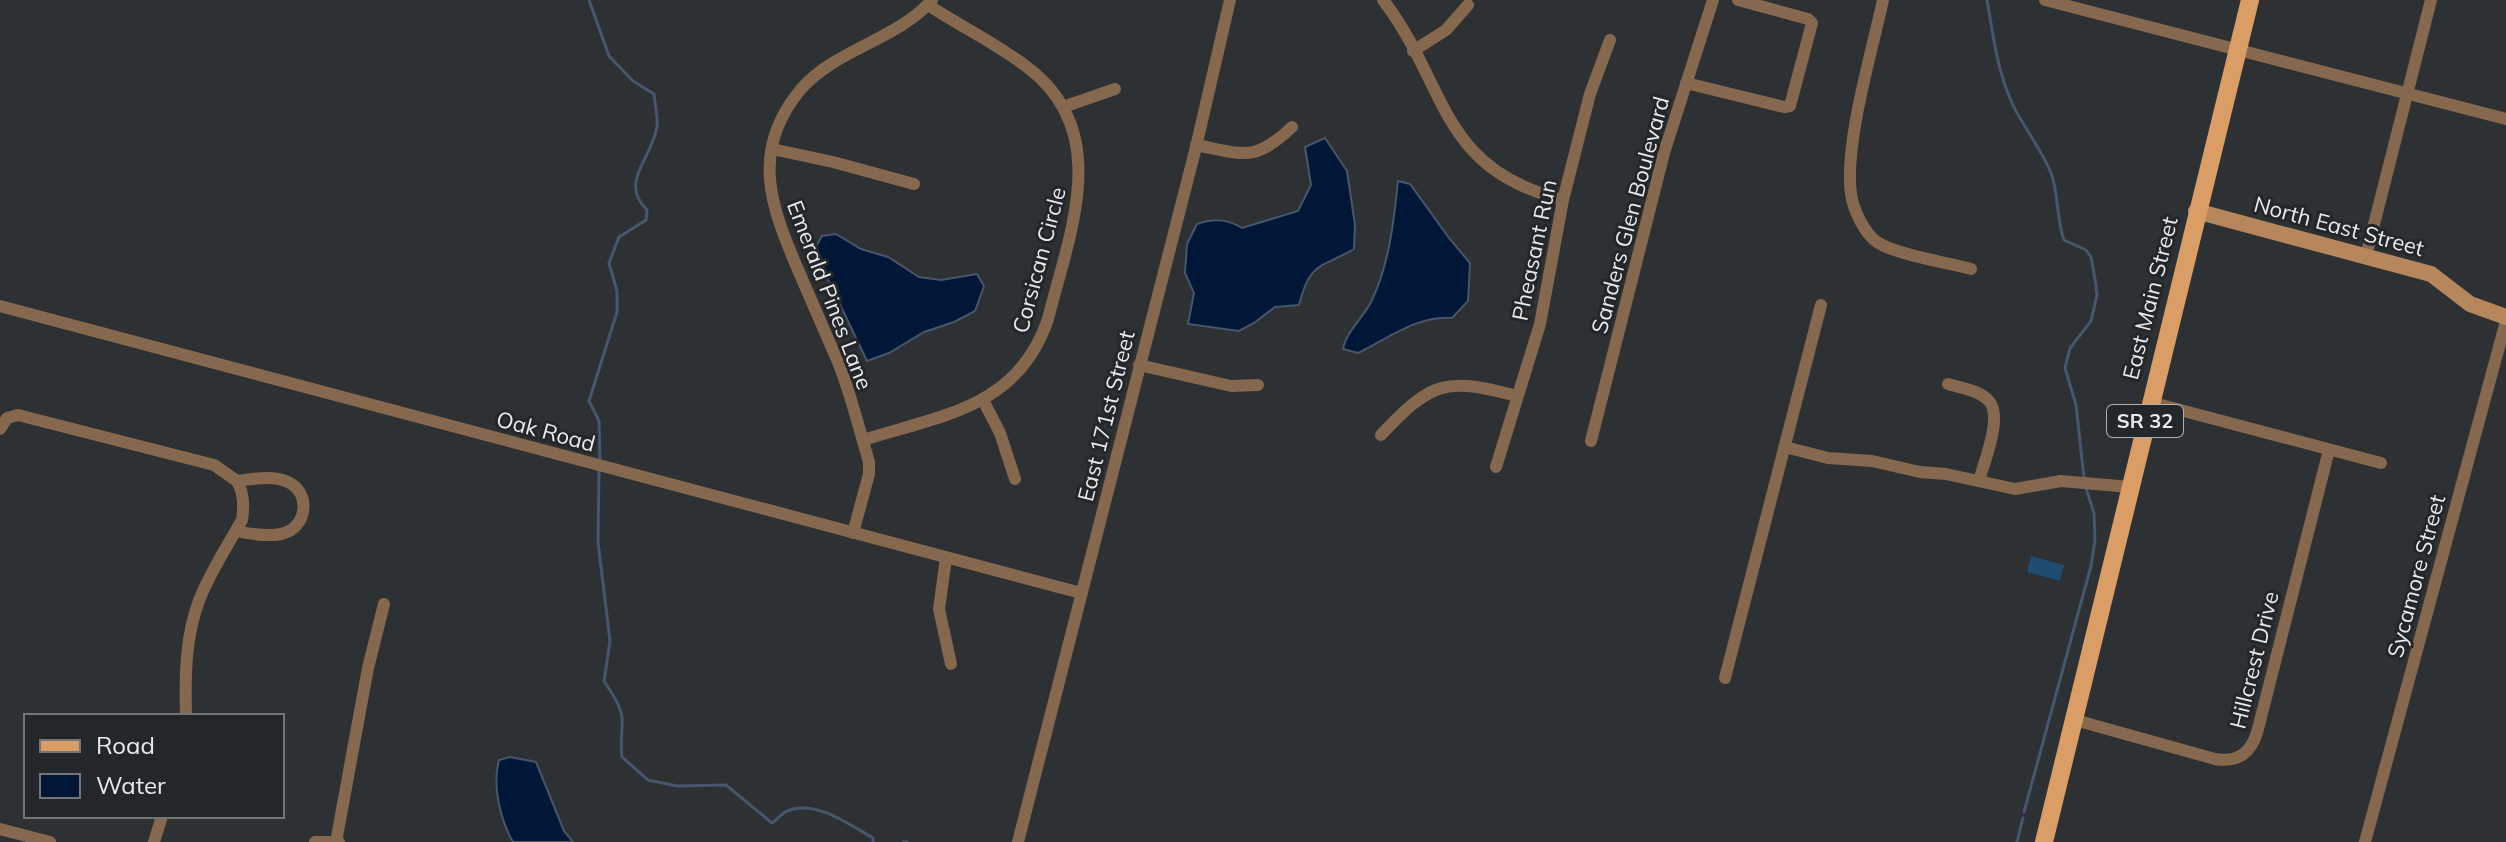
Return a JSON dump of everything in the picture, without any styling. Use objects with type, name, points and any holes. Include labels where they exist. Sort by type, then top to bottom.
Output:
[{"type":"main road","name":"East Main Street","points":[[2044,842],[2250,0]]},
{"type":"street","name":"East 171st Street","points":[[1018,842],[1196,145],[1230,0]]},
{"type":"street","points":[[1383,0],[1447,118],[1476,154],[1514,182],[1563,200]]},
{"type":"street","name":"Sanders Glen Boulevard","points":[[1591,441],[1664,153],[1713,0]]},
{"type":"street","points":[[1686,83],[1790,106],[1812,23],[1808,19],[1738,0]]},
{"type":"street","points":[[1883,0],[1858,117],[1850,170],[1851,196],[1858,215],[1878,243],[1971,269]]},
{"type":"street","points":[[2045,0],[2506,119]]},
{"type":"street","points":[[2366,256],[2431,0]]},
{"type":"street","name":"Corsican Circle","points":[[863,440],[983,400],[1022,369],[1042,337],[1048,319],[1080,181],[1078,147],[1063,107],[1041,79],[930,3]]},
{"type":"street","name":"Emerald Pines Lane","points":[[853,533],[869,474],[869,462],[840,367],[773,208],[769,175],[772,149],[791,103],[814,76],[911,18],[930,3]]},
{"type":"street","points":[[1413,51],[1446,30],[1468,5]]},
{"type":"street","name":"Pheasant Run","points":[[1496,467],[1540,324],[1563,200],[1590,94],[1610,40]]},
{"type":"street","points":[[1063,107],[1115,89]]},
{"type":"street","points":[[1196,145],[1249,153],[1272,146],[1292,127]]},
{"type":"street","points":[[772,149],[914,184]]},
{"type":"street","name":"North East Street","points":[[2196,211],[2438,276],[2470,304],[2506,319]]},
{"type":"street","points":[[1725,678],[1821,305]]},
{"type":"street","name":"Oak Road","points":[[0,306],[1081,593]]},
{"type":"street","name":"Sycamore Street","points":[[2365,842],[2506,319]]},
{"type":"street","points":[[1139,365],[1231,386],[1258,385]]},
{"type":"street","points":[[1381,435],[1413,402],[1438,388],[1466,384],[1517,396]]},
{"type":"street","points":[[1948,384],[1983,396],[1993,408],[1994,427],[1979,481]]},
{"type":"street","points":[[983,400],[1000,433],[1015,479]]},
{"type":"street","points":[[2150,402],[2381,463]]},
{"type":"street","points":[[4,423],[18,415],[214,465],[237,481],[244,506],[236,531],[201,597],[189,636],[185,670],[186,714]]},
{"type":"street","points":[[1785,447],[1828,458],[1872,461],[2015,489],[2061,481],[2130,487]]},
{"type":"street","name":"Hillcrest Drive","points":[[2075,720],[2215,759],[2237,759],[2247,752],[2258,729],[2329,450]]},
{"type":"street","points":[[236,531],[279,535],[297,524],[304,509],[301,495],[289,482],[268,478],[237,481]]},
{"type":"street","points":[[946,558],[939,609],[951,664]]},
{"type":"street","points":[[315,842],[337,842],[368,668],[384,604]]},
{"type":"street","points":[[154,842],[161,818]]},
{"type":"street","points":[[0,829],[50,842]]},
{"type":"shaded area","points":[[2031,556],[2064,565],[2060,581],[2027,572]]},
{"type":"water","points":[[1325,138],[1347,171],[1355,225],[1354,249],[1324,264],[1312,274],[1299,305],[1275,307],[1239,331],[1188,324],[1194,293],[1185,273],[1187,244],[1197,224],[1220,220],[1242,228],[1298,211],[1311,185],[1305,147]]},
{"type":"water","points":[[1398,181],[1410,184],[1470,263],[1468,301],[1452,318],[1415,324],[1358,353],[1343,349],[1371,302],[1382,273]]},
{"type":"water","points":[[836,234],[861,249],[888,257],[919,277],[941,280],[977,274],[984,286],[975,311],[867,361],[814,250],[822,236]]},
{"type":"water","points":[[510,757],[536,762],[564,831],[573,842],[513,842],[501,813],[496,780],[499,760]]},
{"type":"waterway","points":[[589,0],[609,56],[633,81],[654,94],[657,122],[654,138],[636,180],[639,200],[647,210],[646,220],[619,237],[609,263],[617,291],[617,312],[589,401],[599,421],[600,462]]},
{"type":"waterway","points":[[1987,0],[2003,78],[2016,112],[2051,173],[2064,240],[2086,250],[2091,257],[2097,295],[2091,321],[2070,348],[2065,368],[2076,405],[2084,478]]},
{"type":"waterway","points":[[599,469],[598,542],[610,641],[604,681],[621,712],[622,757],[648,780],[677,786],[726,785],[772,823],[787,811],[809,808],[843,821],[873,838],[873,842]]},
{"type":"waterway","points":[[2024,812],[2091,566],[2095,540],[2094,513],[2085,485]]},
{"type":"waterway","points":[[2017,842],[2023,818]]}]
